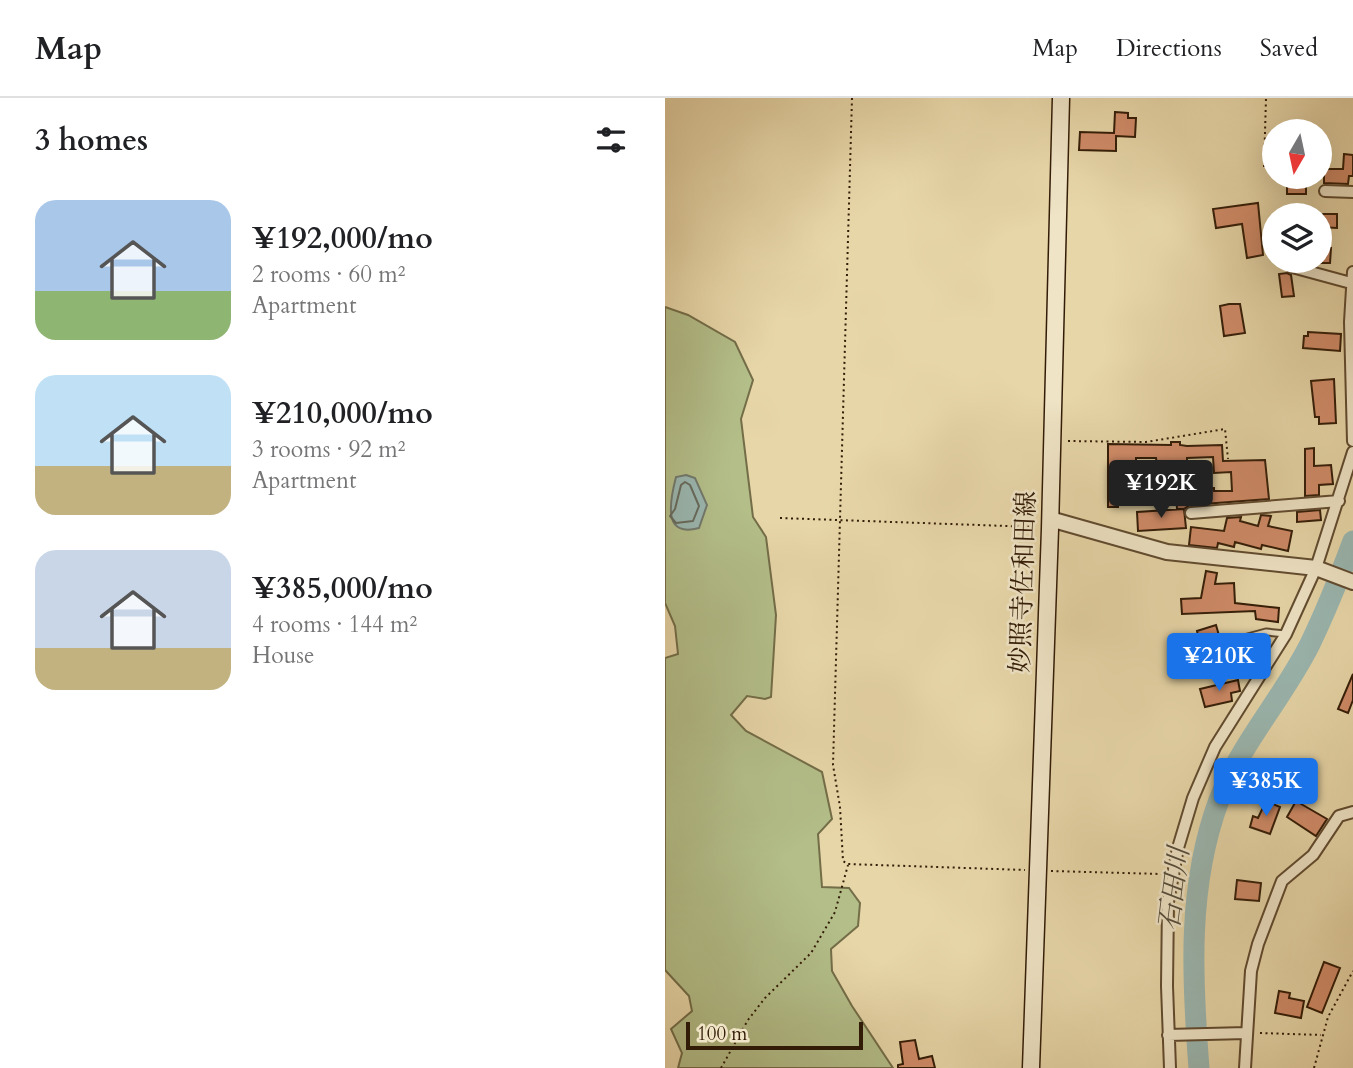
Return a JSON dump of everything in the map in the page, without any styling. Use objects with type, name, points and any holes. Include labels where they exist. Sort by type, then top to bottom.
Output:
[{"type":"main road","name":"妙照寺佐和田線","points":[[1031,1068],[1050,524],[1061,98]]},
{"type":"street","points":[[1325,191],[1353,192]]},
{"type":"street","points":[[1325,273],[1352,278],[1353,441]]},
{"type":"street","points":[[1170,1068],[1173,1034],[1168,902],[1193,798],[1215,747],[1286,634],[1319,570],[1353,453]]},
{"type":"street","points":[[1191,513],[1339,501]]},
{"type":"street","points":[[1050,524],[1167,552],[1319,570],[1353,582]]},
{"type":"street","points":[[1245,1068],[1251,971],[1258,944],[1283,881],[1313,855],[1339,816],[1353,812]]},
{"type":"street","points":[[1173,1034],[1246,1033]]},
{"type":"lane","points":[[1224,675],[1218,645],[1266,632],[1286,634]]},
{"type":"path","points":[[852,98],[833,765],[840,807],[843,861],[848,864],[1173,874]]},
{"type":"path","points":[[1265,119],[1266,98]]},
{"type":"path","points":[[1052,441],[1146,442],[1225,429],[1228,459]]},
{"type":"path","points":[[780,518],[1028,526],[1050,524]]},
{"type":"path","points":[[721,1068],[748,1020],[765,998],[811,953],[835,912],[848,864]]},
{"type":"path","points":[[1314,1068],[1328,1017],[1353,971]]},
{"type":"path","points":[[1246,1033],[1322,1035]]},
{"type":"green space","points":[[665,307],[688,315],[735,342],[753,380],[741,419],[753,517],[766,537],[776,615],[771,697],[765,699],[747,696],[731,715],[746,731],[822,772],[832,819],[818,834],[822,887],[849,888],[860,903],[858,926],[831,949],[832,971],[893,1068],[678,1068],[682,1053],[671,1029],[692,1011],[689,996],[665,970],[665,658],[678,654],[675,626],[665,603]]},
{"type":"water","points":[[686,475],[695,478],[707,505],[699,528],[688,530],[675,524],[671,509],[676,477]]},
{"type":"building","points":[[1115,112],[1128,113],[1128,118],[1136,118],[1135,137],[1116,136],[1116,151],[1079,150],[1080,132],[1114,133]]},
{"type":"building","points":[[1344,154],[1353,155],[1353,176],[1349,176],[1348,184],[1332,183],[1332,169],[1343,169]]},
{"type":"building","points":[[1287,189],[1306,189],[1306,194],[1287,194]]},
{"type":"building","points":[[1258,203],[1262,255],[1247,258],[1242,224],[1216,228],[1213,209]]},
{"type":"building","points":[[1332,214],[1337,214],[1337,228],[1332,228]]},
{"type":"building","points":[[1279,274],[1291,275],[1294,296],[1282,297]]},
{"type":"building","points":[[1240,304],[1245,333],[1224,336],[1220,306]]},
{"type":"building","points":[[1308,332],[1341,334],[1340,351],[1303,348],[1304,336],[1308,336]]},
{"type":"building","points":[[1334,379],[1336,423],[1319,424],[1319,417],[1315,417],[1311,381]]},
{"type":"building","points":[[1171,442],[1180,442],[1180,445],[1187,446],[1222,445],[1223,461],[1265,460],[1269,499],[1190,505],[1177,509],[1174,465],[1157,466],[1156,458],[1136,458],[1136,465],[1129,465],[1128,502],[1118,502],[1118,507],[1108,507],[1108,444],[1171,445]],"holes":[[[1213,457],[1214,473],[1231,472],[1232,491],[1214,491],[1214,488],[1187,489],[1187,458]]]},
{"type":"building","points":[[1314,448],[1314,466],[1331,465],[1333,484],[1319,485],[1319,495],[1305,496],[1305,449]]},
{"type":"building","points":[[1184,509],[1186,528],[1138,531],[1137,512]]},
{"type":"building","points":[[1320,510],[1321,520],[1297,522],[1297,512]]},
{"type":"building","points":[[1261,515],[1271,516],[1268,526],[1292,531],[1288,551],[1262,545],[1261,549],[1235,542],[1234,547],[1218,543],[1217,548],[1189,545],[1191,527],[1224,531],[1227,518],[1241,517],[1240,521],[1258,526]]},
{"type":"building","points":[[1206,571],[1217,573],[1215,584],[1234,583],[1235,603],[1279,608],[1278,622],[1256,619],[1255,611],[1182,614],[1181,599],[1201,598]]},
{"type":"building","points":[[1216,625],[1220,639],[1213,644],[1216,660],[1205,663],[1205,659],[1201,660],[1198,649],[1201,648],[1197,631]]},
{"type":"building","points":[[1257,640],[1260,651],[1241,656],[1245,672],[1231,676],[1224,649]]},
{"type":"building","points":[[1353,674],[1353,700],[1348,713],[1338,709]]},
{"type":"building","points":[[1238,680],[1240,691],[1231,693],[1232,701],[1205,707],[1200,689]]},
{"type":"building","points":[[1266,801],[1280,807],[1270,834],[1250,827],[1253,816],[1258,818]]},
{"type":"building","points":[[1296,801],[1327,819],[1316,836],[1287,817]]},
{"type":"building","points":[[1237,880],[1261,883],[1259,901],[1235,899]]},
{"type":"building","points":[[1324,962],[1340,968],[1322,1013],[1307,1007]]},
{"type":"building","points":[[1279,991],[1290,993],[1289,998],[1304,1001],[1301,1018],[1275,1013]]},
{"type":"building","points":[[915,1040],[919,1059],[932,1056],[935,1068],[898,1068],[898,1065],[903,1064],[900,1042]]},
{"type":"waterway","name":"石田川","points":[[1199,1068],[1194,932],[1201,866],[1209,833],[1228,779],[1310,644],[1353,541]]}]
